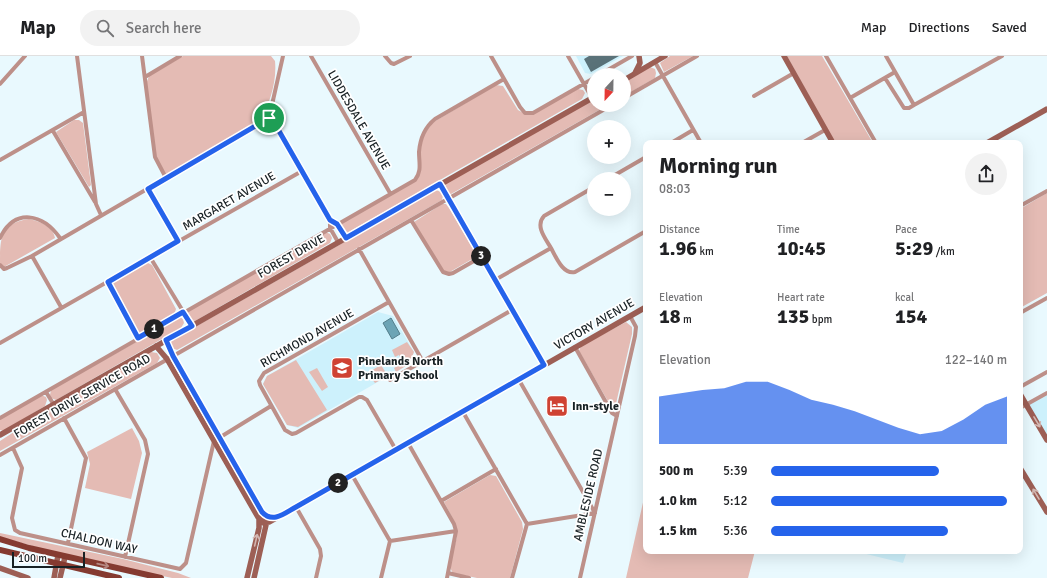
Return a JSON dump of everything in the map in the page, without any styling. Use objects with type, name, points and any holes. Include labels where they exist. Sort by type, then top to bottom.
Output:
[{"type":"main road","points":[[0,539],[65,557],[161,578]]},
{"type":"main road","points":[[0,550],[119,578]]},
{"type":"street","points":[[0,84],[25,56]]},
{"type":"street","points":[[78,56],[96,204]]},
{"type":"street","points":[[142,56],[155,158],[166,178]]},
{"type":"street","points":[[145,77],[180,56]]},
{"type":"street","points":[[0,265],[7,268],[32,256],[60,238],[148,189],[269,118],[283,56]]},
{"type":"street","name":"LIDDESDALE AVENUE","points":[[311,56],[390,193]]},
{"type":"street","points":[[385,56],[391,63],[394,64],[410,56]]},
{"type":"street","points":[[491,56],[520,107],[525,113],[533,113],[587,82]]},
{"type":"street","points":[[568,56],[587,88]]},
{"type":"street","points":[[611,68],[632,56]]},
{"type":"street","points":[[635,73],[640,63],[639,56]]},
{"type":"street","points":[[631,76],[665,56]]},
{"type":"street","points":[[631,94],[697,56]]},
{"type":"street","points":[[784,56],[831,140]]},
{"type":"street","points":[[826,56],[874,140]]},
{"type":"street","points":[[886,56],[914,105]]},
{"type":"street","points":[[885,78],[904,108],[909,108],[1002,56]]},
{"type":"street","points":[[655,62],[699,140]]},
{"type":"street","points":[[850,98],[895,72]]},
{"type":"street","points":[[754,96],[794,74]]},
{"type":"street","name":"FOREST DRIVE SERVICE ROAD","points":[[0,418],[415,180],[419,174],[420,145],[428,125],[435,118],[504,79]]},
{"type":"street","name":"FOREST DRIVE","points":[[0,435],[587,100]]},
{"type":"street","points":[[992,140],[1047,109]]},
{"type":"street","points":[[0,160],[84,112]]},
{"type":"street","name":"FOREST DRIVE SERVICE ROAD","points":[[0,455],[600,112]]},
{"type":"street","points":[[269,118],[275,124],[330,220],[330,228],[338,242]]},
{"type":"street","points":[[676,140],[693,130]]},
{"type":"street","points":[[807,140],[825,130]]},
{"type":"street","points":[[53,131],[101,215]]},
{"type":"street","points":[[620,172],[643,159]]},
{"type":"street","name":"MARGARET AVENUE","points":[[0,343],[302,171]]},
{"type":"street","points":[[440,184],[544,365]]},
{"type":"street","points":[[148,189],[178,241]]},
{"type":"street","points":[[587,191],[541,219],[540,228],[565,270],[572,273],[643,233]]},
{"type":"street","points":[[1023,204],[1047,191]]},
{"type":"street","points":[[0,238],[12,222],[20,218],[29,217],[46,223],[60,238]]},
{"type":"street","points":[[330,220],[337,224],[346,238]]},
{"type":"street","points":[[411,220],[443,272],[449,274],[453,273],[481,257]]},
{"type":"street","points":[[495,280],[551,248]]},
{"type":"street","points":[[359,249],[422,360]]},
{"type":"street","points":[[32,256],[61,307]]},
{"type":"street","points":[[150,257],[192,326]]},
{"type":"street","points":[[108,282],[138,338]]},
{"type":"street","points":[[1023,311],[1047,298]]},
{"type":"street","name":"RICHMOND AVENUE","points":[[389,302],[264,373],[260,377],[260,385],[285,430],[292,434],[358,397],[365,398],[396,450]]},
{"type":"street","name":"VICTORY AVENUE","points":[[263,523],[296,507],[643,309]]},
{"type":"street","points":[[390,380],[422,360],[512,310]]},
{"type":"street","name":"AMBLESIDE ROAD","points":[[580,578],[636,331],[636,327],[630,316]]},
{"type":"street","points":[[166,340],[216,439],[263,523],[247,578]]},
{"type":"street","points":[[156,346],[167,359],[262,512],[268,518],[275,518]]},
{"type":"street","points":[[576,347],[612,412],[617,416]]},
{"type":"street","points":[[1023,385],[1047,372]]},
{"type":"street","points":[[519,380],[595,513],[527,524]]},
{"type":"street","points":[[115,389],[145,440],[148,454],[125,557]]},
{"type":"street","points":[[46,392],[54,405]]},
{"type":"street","points":[[1023,406],[1047,393]]},
{"type":"street","points":[[1023,400],[1047,440]]},
{"type":"street","points":[[216,439],[271,406]]},
{"type":"street","points":[[463,412],[527,524],[512,578]]},
{"type":"street","points":[[64,418],[86,458],[68,543]]},
{"type":"street","name":"CHALDON WAY","points":[[13,448],[22,468],[12,518],[15,530],[20,533],[180,569],[186,563],[216,439]]},
{"type":"street","points":[[408,443],[456,531],[448,576],[469,578]]},
{"type":"street","points":[[441,501],[496,469]]},
{"type":"street","points":[[1023,473],[1047,512]]},
{"type":"street","points":[[352,475],[390,541],[381,578]]},
{"type":"street","points":[[296,507],[320,549],[321,556],[316,578]]},
{"type":"street","points":[[254,578],[263,523],[262,512]]},
{"type":"street","points":[[390,541],[456,531]]},
{"type":"street","points":[[54,578],[58,555]]},
{"type":"street","points":[[60,578],[65,557]]},
{"type":"street","points":[[0,568],[28,578]]},
{"type":"shaded area","points":[[183,56],[271,56],[275,61],[274,85],[266,108],[259,121],[168,174],[165,174],[156,158],[146,84],[149,76]]},
{"type":"shaded area","points":[[576,56],[623,56],[602,68],[587,68],[587,73],[585,73]]},
{"type":"shaded area","points":[[670,56],[693,56],[664,72],[660,63]]},
{"type":"shaded area","points":[[787,56],[822,56],[871,140],[833,140]]},
{"type":"shaded area","points":[[650,67],[655,69],[655,78],[631,92],[631,78]]},
{"type":"shaded area","points":[[496,85],[503,86],[518,110],[527,115],[578,89],[583,90],[585,93],[582,99],[347,233],[344,232],[340,226],[342,223],[417,178],[421,139],[432,123]]},
{"type":"shaded area","points":[[587,103],[587,112],[596,112],[451,194],[447,193],[445,189],[446,183]]},
{"type":"shaded area","points":[[74,120],[79,120],[83,123],[91,185],[89,187],[56,132]]},
{"type":"shaded area","points":[[436,190],[441,192],[443,196],[442,200],[177,350],[172,348],[170,343],[172,340]]},
{"type":"shaded area","points":[[1047,193],[1047,293],[1023,306],[1023,207]]},
{"type":"shaded area","points":[[442,204],[446,204],[449,208],[476,254],[474,258],[448,273],[442,270],[414,222]]},
{"type":"shaded area","points":[[29,219],[49,227],[55,238],[4,267],[0,264],[0,247],[7,228],[19,221]]},
{"type":"shaded area","points":[[326,232],[330,234],[332,238],[330,243],[195,321],[190,320],[187,315],[189,310]]},
{"type":"shaded area","points":[[146,262],[152,265],[176,309],[174,315],[141,334],[136,332],[110,285],[112,280]]},
{"type":"shaded area","name":"Pinelands North Primary School","points":[[378,312],[393,316],[414,352],[409,364],[298,428],[287,425],[263,384],[267,376]]},
{"type":"shaded area","points":[[180,317],[183,319],[184,323],[181,328],[56,400],[51,398],[51,390]]},
{"type":"shaded area","points":[[391,318],[400,334],[392,339],[383,323]]},
{"type":"shaded area","points":[[626,322],[632,327],[632,334],[615,408],[613,410],[579,351],[581,346]]},
{"type":"shaded area","points":[[407,342],[414,352],[409,364],[396,372],[394,368],[403,363],[399,355],[395,357],[392,350]]},
{"type":"shaded area","points":[[151,352],[157,353],[160,358],[157,363],[0,451],[0,441],[48,410]]},
{"type":"shaded area","points":[[296,360],[327,410],[298,427],[287,425],[263,384],[267,376]]},
{"type":"shaded area","points":[[381,365],[388,376],[375,383],[367,373]]},
{"type":"shaded area","points":[[317,368],[328,387],[322,391],[309,372]]},
{"type":"shaded area","points":[[1047,393],[1047,440],[1026,405]]},
{"type":"shaded area","points":[[41,395],[46,397],[47,400],[45,406],[4,431],[0,430],[0,419]]},
{"type":"shaded area","points":[[132,428],[139,441],[142,453],[131,499],[85,488],[90,464],[87,452]]},
{"type":"shaded area","points":[[490,475],[496,476],[522,522],[523,529],[510,578],[477,578],[453,573],[450,564],[457,530],[444,502]]},
{"type":"shaded area","points":[[643,502],[643,554],[754,554],[748,578],[626,578]]},
{"type":"shaded area","points":[[0,533],[123,559],[178,573],[191,578],[172,578],[61,554],[0,537]]},
{"type":"shaded area","points":[[866,554],[906,554],[903,563]]},
{"type":"building","points":[[589,56],[619,56],[598,68],[589,68],[584,59]]},
{"type":"building","name":"Inn-style","points":[[555,398],[560,404],[565,401],[568,405],[552,415],[546,403]]},
{"type":"place","name":"Pinelands North Primary School","points":[[342,368]]},
{"type":"place","name":"Inn-style","points":[[557,406]]},
{"type":"route","points":[[269,118],[275,124],[330,220],[337,224],[346,238],[440,184],[544,365],[274,519],[268,518],[262,512],[173,356],[166,340],[192,326],[183,312],[138,338],[108,282],[178,241],[148,189],[263,123],[269,118]]}]
